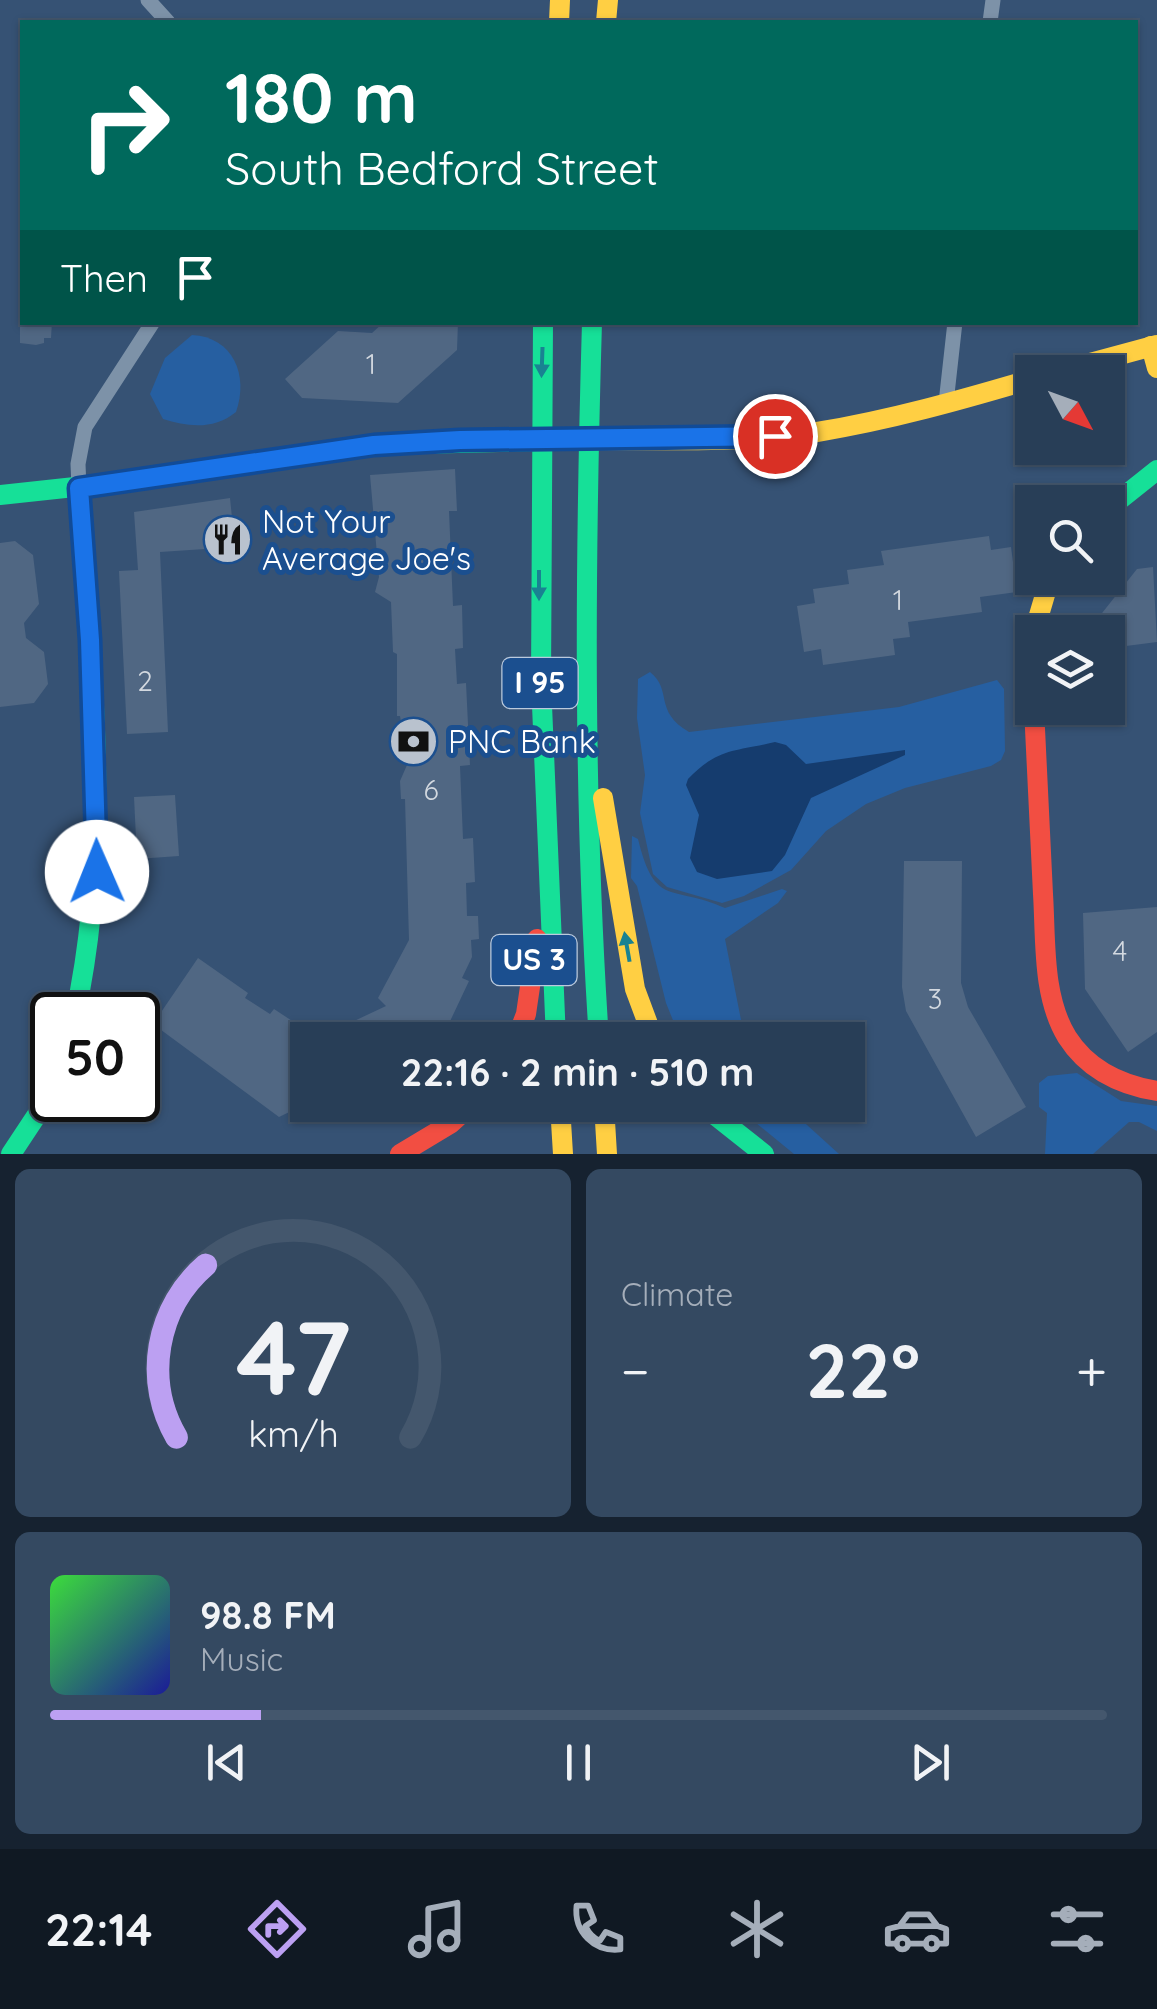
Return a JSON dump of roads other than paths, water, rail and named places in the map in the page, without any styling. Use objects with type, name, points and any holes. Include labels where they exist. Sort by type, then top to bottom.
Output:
[{"type":"main road","name":"I 95","points":[[544,325],[538,608],[546,878],[555,1022]]},
{"type":"main road","name":"I 95","points":[[592,325],[589,690],[591,930],[598,1022]]},
{"type":"main road","points":[[1120,355],[1154,346],[1157,368]]},
{"type":"main road","points":[[0,495],[79,488],[374,445],[460,440],[775,436],[845,427],[1015,384]]},
{"type":"main road","points":[[1125,495],[1157,470]]},
{"type":"main road","points":[[79,488],[90,640],[97,872],[94,926],[80,992]]},
{"type":"main road","points":[[589,690],[634,989],[647,1022]]},
{"type":"main road","points":[[1035,725],[1047,946],[1055,1010],[1069,1040],[1091,1066],[1120,1083],[1157,1091]]},
{"type":"main road","name":"US 3","points":[[523,1022],[546,878]]},
{"type":"main road","points":[[11,1154],[32,1122]]},
{"type":"main road","points":[[400,1154],[449,1122]]},
{"type":"main road","points":[[561,1122],[564,1154]]},
{"type":"main road","points":[[605,1122],[607,1154]]},
{"type":"main road","points":[[724,1122],[764,1154]]},
{"type":"street","points":[[148,0],[166,20]]},
{"type":"street","points":[[79,488],[78,464],[85,427],[150,325]]},
{"type":"street","points":[[946,403],[955,325]]},
{"type":"place","name":"Not Your Average Joe's","points":[[227,540]]},
{"type":"place","name":"PNC Bank","points":[[413,742]]}]
